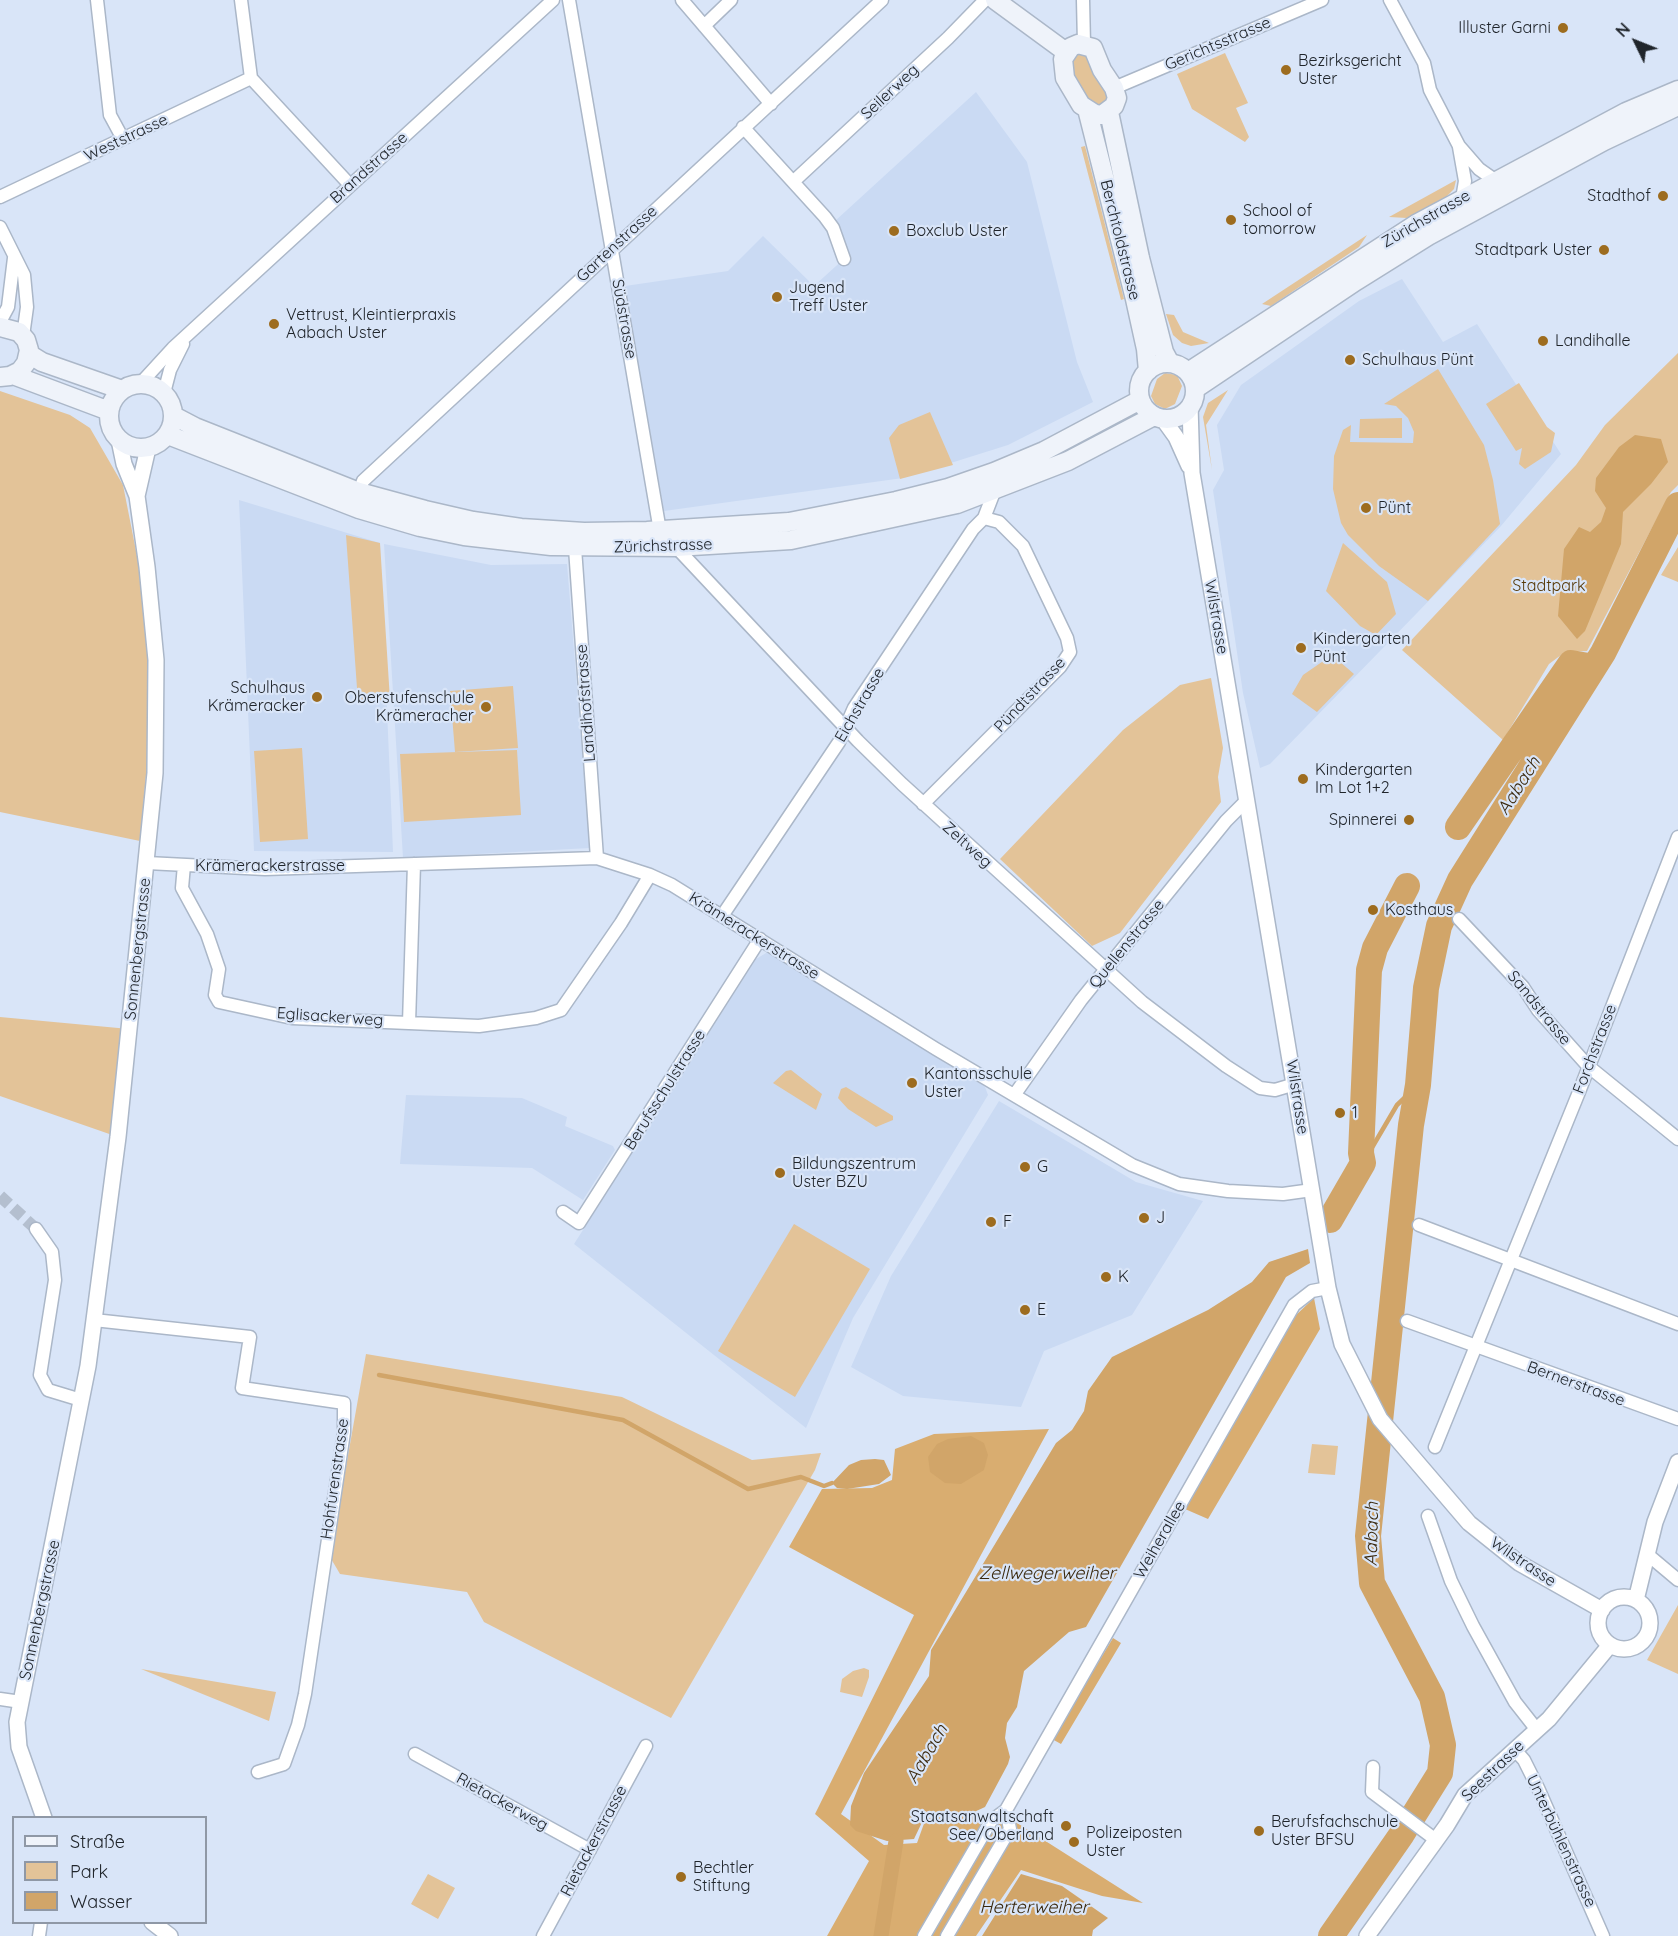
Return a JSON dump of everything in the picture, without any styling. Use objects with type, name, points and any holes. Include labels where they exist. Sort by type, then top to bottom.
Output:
[{"type":"main road","points":[[995,0],[1066,52]]},
{"type":"main road","points":[[1084,44],[1093,48],[1114,88],[1117,98],[1109,112],[1095,114],[1087,109],[1075,98],[1065,78],[1063,59],[1066,52],[1071,47],[1084,44]]},
{"type":"main road","name":"Zürichstrasse","points":[[1188,372],[1332,276],[1462,199],[1626,112],[1678,90]]},
{"type":"main road","name":"Zürichstrasse","points":[[1192,397],[1356,280],[1428,236],[1595,146],[1678,106]]},
{"type":"main road","name":"Berchtoldstrasse","points":[[1087,109],[1135,299],[1146,349],[1148,371]]},
{"type":"main road","name":"Berchtoldstrasse","points":[[1109,112],[1140,258],[1164,352],[1170,363]]},
{"type":"main road","points":[[0,325],[15,329],[23,336],[29,354],[42,362],[122,390]]},
{"type":"main road","points":[[7,376],[24,366],[29,354]]},
{"type":"main road","points":[[1170,363],[1188,372],[1192,397],[1179,416],[1158,417],[1140,400],[1139,390],[1148,371],[1158,364],[1170,363]]},
{"type":"main road","points":[[7,376],[109,411]]},
{"type":"main road","points":[[140,384],[151,385],[164,393],[171,404],[174,416],[168,435],[148,448],[134,448],[118,440],[111,429],[109,411],[113,399],[122,390],[140,384]]},
{"type":"main road","name":"Zürichstrasse","points":[[174,416],[195,427],[359,492],[473,521],[584,532],[660,531],[789,522],[896,501],[948,488],[1044,451],[1140,400]]},
{"type":"main road","name":"Zürichstrasse","points":[[168,435],[359,509],[420,527],[502,541],[575,548],[676,547],[791,540],[917,514],[994,492],[1068,461],[1158,417]]},
{"type":"street","points":[[98,0],[110,115],[123,139]]},
{"type":"street","points":[[241,0],[251,78],[350,185]]},
{"type":"street","name":"Brandstrasse","points":[[140,384],[159,361],[553,0]]},
{"type":"street","name":"Südstrasse","points":[[569,0],[660,531]]},
{"type":"street","points":[[682,0],[771,104]]},
{"type":"street","points":[[704,26],[731,0]]},
{"type":"street","name":"Gartenstrasse","points":[[359,492],[363,481],[882,0]]},
{"type":"street","name":"Seilerweg","points":[[794,181],[942,44],[985,0]]},
{"type":"street","points":[[1083,0],[1084,44]]},
{"type":"street","name":"Gerichtsstrasse","points":[[1114,88],[1322,0]]},
{"type":"street","points":[[1390,0],[1424,63],[1430,90],[1459,146],[1482,172],[1496,181]]},
{"type":"street","name":"Weststrasse","points":[[0,197],[251,78]]},
{"type":"street","points":[[743,127],[794,181],[833,228],[844,259]]},
{"type":"street","points":[[1459,146],[1464,176],[1462,199]]},
{"type":"street","points":[[0,227],[24,275],[27,291],[23,336]]},
{"type":"street","points":[[0,325],[8,307],[14,258]]},
{"type":"street","name":"Brandstrasse","points":[[164,393],[170,370],[186,338]]},
{"type":"street","name":"Wilstrasse","points":[[1192,397],[1192,473],[1328,1288],[1342,1344],[1366,1397],[1393,1438],[1428,1474],[1469,1522],[1497,1548],[1602,1610]]},
{"type":"street","name":"Wilstrasse","points":[[1158,417],[1176,437],[1192,473]]},
{"type":"street","name":"Sonnenbergstrasse","points":[[43,1816],[19,1747],[17,1722],[81,1400],[94,1320],[118,1137],[155,773],[156,660],[147,567],[137,496],[124,464],[118,440]]},
{"type":"street","name":"Sonnenbergstrasse","points":[[137,496],[148,448]]},
{"type":"street","name":"Eichstrasse","points":[[722,916],[846,728],[854,708],[985,515],[994,492]]},
{"type":"street","name":"Pündtstrasse","points":[[923,804],[1060,667],[1070,652],[1067,638],[1023,546],[999,522],[985,515]]},
{"type":"street","name":"Zeltweg","points":[[676,547],[846,728],[923,804],[1142,1002],[1226,1066],[1260,1088],[1275,1090],[1295,1084]]},
{"type":"street","name":"Landihofstrasse","points":[[575,548],[597,858]]},
{"type":"street","name":"Quellenstrasse","points":[[1015,1094],[1081,1000],[1226,821],[1247,800]]},
{"type":"street","name":"Forchstrasse","points":[[1435,1447],[1678,837]]},
{"type":"street","name":"Krämerackerstrasse","points":[[147,863],[265,869],[597,858],[650,875],[722,916],[936,1049],[1132,1165],[1179,1184],[1228,1191],[1283,1194],[1312,1190]]},
{"type":"street","points":[[409,1023],[414,864]]},
{"type":"street","name":"Eglisackerweg","points":[[184,866],[182,888],[207,934],[219,969],[215,994],[219,1002],[292,1018],[479,1026],[536,1018],[561,1010],[621,923],[650,875]]},
{"type":"street","name":"Sandstrasse","points":[[1460,919],[1523,987],[1538,1010],[1588,1066],[1678,1139]]},
{"type":"street","name":"Berufsschulstrasse","points":[[563,1212],[579,1223],[760,939]]},
{"type":"street","points":[[1419,1226],[1678,1324]]},
{"type":"street","points":[[36,1229],[52,1252],[55,1280],[40,1374],[48,1390],[81,1400]]},
{"type":"street","name":"Weiherallee","points":[[924,1936],[991,1821],[1006,1809],[1294,1305],[1312,1291],[1328,1288]]},
{"type":"street","name":"Hohfurenstrasse","points":[[94,1320],[250,1337],[242,1388],[344,1403],[344,1432],[305,1694],[298,1725],[284,1764],[258,1772]]},
{"type":"street","points":[[1407,1321],[1475,1348]]},
{"type":"street","name":"Bernerstrasse","points":[[1475,1348],[1678,1419]]},
{"type":"street","points":[[1636,1600],[1655,1522],[1678,1462]]},
{"type":"street","points":[[1428,1516],[1451,1581],[1473,1626],[1515,1702],[1537,1730]]},
{"type":"street","points":[[1647,1554],[1678,1580]]},
{"type":"street","points":[[1617,1598],[1636,1600],[1648,1616],[1650,1626],[1646,1636],[1640,1643],[1630,1648],[1610,1645],[1599,1629],[1602,1610],[1617,1598]]},
{"type":"street","name":"Seestrasse","points":[[1367,1936],[1436,1840],[1465,1795],[1537,1730],[1610,1645]]},
{"type":"street","points":[[0,1699],[21,1702]]},
{"type":"street","name":"Rietackerstrasse","points":[[543,1936],[646,1746]]},
{"type":"street","name":"Unterbühlenstrasse","points":[[1515,1750],[1524,1760],[1538,1788],[1603,1936]]},
{"type":"street","name":"Rietackerweg","points":[[415,1754],[590,1850]]},
{"type":"street","points":[[1373,1767],[1372,1792],[1436,1840]]},
{"type":"street","name":"Weiherallee","points":[[946,1936],[1010,1829],[1006,1809]]},
{"type":"street","points":[[153,1924],[170,1936]]},
{"type":"shaded area","points":[[976,92],[1027,162],[1077,362],[1093,402],[1008,445],[903,478],[664,511],[625,286],[728,271],[763,236],[814,286],[847,256],[835,221]]},
{"type":"shaded area","name":"Pünt","points":[[1402,279],[1443,342],[1477,324],[1561,454],[1501,526],[1270,764],[1260,768],[1243,693],[1213,490],[1224,470],[1217,425],[1241,385],[1359,301]]},
{"type":"shaded area","name":"Schulhaus Krämeracker","points":[[239,500],[380,543],[393,852],[254,851]]},
{"type":"shaded area","name":"Oberstufenschule Krämeracher","points":[[384,544],[491,565],[567,564],[590,848],[403,858]]},
{"type":"shaded area","name":"Bildungszentrum Uster BZU","points":[[766,953],[772,954],[979,1081],[985,1087],[988,1095],[853,1318],[806,1428],[574,1244],[756,959]]},
{"type":"shaded area","points":[[406,1095],[522,1098],[567,1117],[565,1126],[613,1146],[615,1150],[583,1200],[532,1168],[400,1164]]},
{"type":"shaded area","name":"Bildungszentrum Uster BZU","points":[[999,1101],[1136,1182],[1203,1201],[1132,1315],[1044,1351],[1021,1407],[903,1396],[851,1367],[891,1276]]},
{"type":"shaded area","points":[[1314,1298],[1320,1329],[1208,1519],[1185,1509],[1295,1316]]},
{"type":"shaded area","points":[[1049,1429],[841,1814],[884,1845],[917,1843],[926,1818],[1003,1814],[1143,1903],[1102,1896],[1021,1870],[976,1936],[827,1936],[869,1861],[815,1814],[914,1615],[789,1547],[822,1489],[872,1488],[892,1480],[895,1449],[934,1434]]},
{"type":"shaded area","points":[[1113,1638],[1121,1643],[1061,1744],[1052,1739]]},
{"type":"green space","points":[[1074,53],[1089,53],[1109,98],[1100,107],[1089,103],[1070,71]]},
{"type":"green space","points":[[1225,53],[1248,103],[1236,108],[1249,137],[1245,142],[1192,109],[1177,74]]},
{"type":"green space","points":[[1085,146],[1124,299],[1121,300],[1081,147]]},
{"type":"green space","points":[[1456,180],[1454,189],[1446,197],[1407,218],[1389,217]]},
{"type":"green space","points":[[1367,235],[1359,247],[1271,306],[1262,304]]},
{"type":"green space","points":[[1166,314],[1174,315],[1183,332],[1209,343],[1191,346],[1182,343],[1173,335]]},
{"type":"green space","name":"Stadtpark","points":[[1678,353],[1678,485],[1671,492],[1587,651],[1565,652],[1549,664],[1503,740],[1402,650],[1576,465],[1605,425]]},
{"type":"green space","points":[[1438,369],[1484,445],[1493,480],[1500,524],[1428,601],[1379,566],[1348,535],[1341,523],[1333,489],[1334,456],[1343,430],[1351,425],[1350,442],[1413,443],[1414,432],[1408,418],[1396,406],[1384,404]]},
{"type":"green space","points":[[1165,373],[1177,375],[1182,386],[1175,404],[1165,409],[1155,404],[1151,396],[1157,379]]},
{"type":"green space","points":[[1519,383],[1547,427],[1555,433],[1551,452],[1525,469],[1519,464],[1522,448],[1516,451],[1486,404]]},
{"type":"green space","points":[[1228,390],[1206,425],[1212,470],[1203,417],[1208,403]]},
{"type":"green space","points":[[0,391],[70,415],[90,428],[123,485],[138,561],[147,652],[147,764],[140,841],[0,812]]},
{"type":"green space","points":[[930,412],[953,465],[900,479],[889,438],[899,425]]},
{"type":"green space","points":[[1402,418],[1402,438],[1359,438],[1360,419]]},
{"type":"green space","points":[[346,535],[380,543],[390,700],[358,702]]},
{"type":"green space","points":[[1343,543],[1387,582],[1396,614],[1376,635],[1360,626],[1326,591]]},
{"type":"green space","points":[[1678,547],[1678,582],[1661,575]]},
{"type":"green space","points":[[1332,655],[1354,674],[1317,712],[1292,694],[1303,675]]},
{"type":"green space","points":[[1211,678],[1223,748],[1218,777],[1221,802],[1120,933],[1092,946],[1000,859],[1123,730],[1180,685]]},
{"type":"green space","points":[[513,686],[518,748],[455,752],[450,691]]},
{"type":"green space","points":[[302,748],[308,839],[260,842],[254,751]]},
{"type":"green space","points":[[517,750],[521,815],[404,822],[400,754]]},
{"type":"green space","points":[[0,1017],[129,1029],[118,1137],[0,1096]]},
{"type":"green space","points":[[791,1070],[822,1094],[816,1110],[773,1083],[786,1071]]},
{"type":"green space","points":[[846,1087],[893,1116],[893,1120],[876,1127],[848,1109],[838,1098],[841,1089]]},
{"type":"green space","points":[[794,1224],[870,1269],[795,1397],[718,1351]]},
{"type":"green space","points":[[366,1354],[622,1397],[752,1460],[821,1453],[815,1470],[671,1718],[484,1622],[467,1592],[340,1574],[330,1557]]},
{"type":"green space","points":[[1312,1444],[1338,1446],[1335,1475],[1308,1473]]},
{"type":"green space","points":[[1678,1605],[1678,1674],[1647,1660]]},
{"type":"green space","points":[[864,1668],[869,1670],[869,1677],[862,1697],[840,1692],[842,1679],[853,1671]]},
{"type":"green space","points":[[141,1669],[276,1692],[269,1721]]},
{"type":"green space","points":[[428,1874],[455,1888],[438,1919],[411,1904]]},
{"type":"water","points":[[1635,435],[1661,439],[1668,462],[1651,484],[1623,512],[1621,544],[1585,631],[1577,639],[1558,616],[1564,549],[1579,527],[1590,532],[1601,522],[1606,508],[1595,491],[1596,478],[1619,447]]},
{"type":"water","name":"Zellwegerweiher","points":[[1308,1249],[1310,1263],[1286,1277],[1086,1627],[1069,1632],[1024,1671],[1017,1707],[1007,1723],[1005,1738],[1010,1757],[1008,1764],[985,1807],[972,1813],[925,1816],[914,1839],[887,1841],[856,1831],[850,1825],[851,1806],[864,1773],[929,1676],[931,1650],[1056,1443],[1072,1430],[1084,1411],[1088,1391],[1112,1357],[1208,1310],[1252,1282],[1269,1262]]},
{"type":"water","points":[[971,1436],[984,1443],[988,1455],[984,1470],[961,1484],[945,1483],[930,1472],[928,1457],[937,1444],[948,1439]]},
{"type":"water","points":[[861,1460],[884,1460],[891,1475],[879,1484],[847,1489],[837,1488],[832,1483],[849,1465]]},
{"type":"water","name":"Herterweiher","points":[[1021,1874],[1062,1886],[1108,1918],[1093,1930],[1092,1936],[982,1936]]},
{"type":"waterway","name":"Aabach","points":[[1331,1936],[1402,1834],[1440,1773],[1443,1745],[1432,1697],[1372,1583],[1368,1536],[1411,1125],[1418,1085],[1426,988],[1439,926],[1460,880],[1603,653],[1678,505]]},
{"type":"waterway","points":[[1458,827],[1571,663],[1594,667]]},
{"type":"waterway","points":[[1330,1220],[1363,1163],[1361,1153],[1369,970],[1375,948],[1407,886]]},
{"type":"waterway","name":"Aabach","points":[[1363,1163],[1397,1105],[1418,1085]]},
{"type":"waterway","points":[[379,1375],[623,1420],[748,1489],[801,1477],[824,1486],[832,1483]]},
{"type":"waterway","points":[[881,1936],[896,1841]]},
{"type":"tunnel","points":[[0,1196],[36,1229]]},
{"type":"place","name":"Illuster Garni","points":[[1563,28]]},
{"type":"place","name":"Bezirksgericht Uster","points":[[1286,70]]},
{"type":"place","name":"Stadthof","points":[[1663,196]]},
{"type":"place","name":"School of tomorrow","points":[[1231,220]]},
{"type":"place","name":"Boxclub Uster","points":[[894,231]]},
{"type":"place","name":"Stadtpark Uster","points":[[1604,250]]},
{"type":"place","name":"Jugend Treff Uster","points":[[777,297]]},
{"type":"place","name":"Vettrust, Kleintierpraxis Aabach Uster","points":[[274,324]]},
{"type":"place","name":"Landihalle","points":[[1543,341]]},
{"type":"place","name":"Schulhaus Pünt","points":[[1350,360]]},
{"type":"place","name":"Pünt","points":[[1366,508]]},
{"type":"place","name":"Kindergarten Pünt","points":[[1301,648]]},
{"type":"place","name":"Schulhaus Krämeracker","points":[[317,697]]},
{"type":"place","name":"Oberstufenschule Krämeracher","points":[[486,707]]},
{"type":"place","name":"Kindergarten Im Lot 1+2","points":[[1303,779]]},
{"type":"place","name":"Spinnerei","points":[[1409,820]]},
{"type":"place","name":"Kosthaus","points":[[1373,910]]},
{"type":"place","name":"Kantonsschule Uster","points":[[912,1083]]},
{"type":"place","name":"1","points":[[1340,1113]]},
{"type":"place","name":"G","points":[[1025,1167]]},
{"type":"place","name":"Bildungszentrum Uster BZU","points":[[780,1173]]},
{"type":"place","name":"J","points":[[1144,1218]]},
{"type":"place","name":"F","points":[[991,1222]]},
{"type":"place","name":"K","points":[[1106,1277]]},
{"type":"place","name":"E","points":[[1025,1310]]},
{"type":"place","name":"Staatsanwaltschaft See/Oberland","points":[[1066,1826]]},
{"type":"place","name":"Berufsfachschule Uster BFSU","points":[[1259,1831]]},
{"type":"place","name":"Polizeiposten Uster","points":[[1074,1842]]},
{"type":"place","name":"Bechtler Stiftung","points":[[681,1877]]}]
